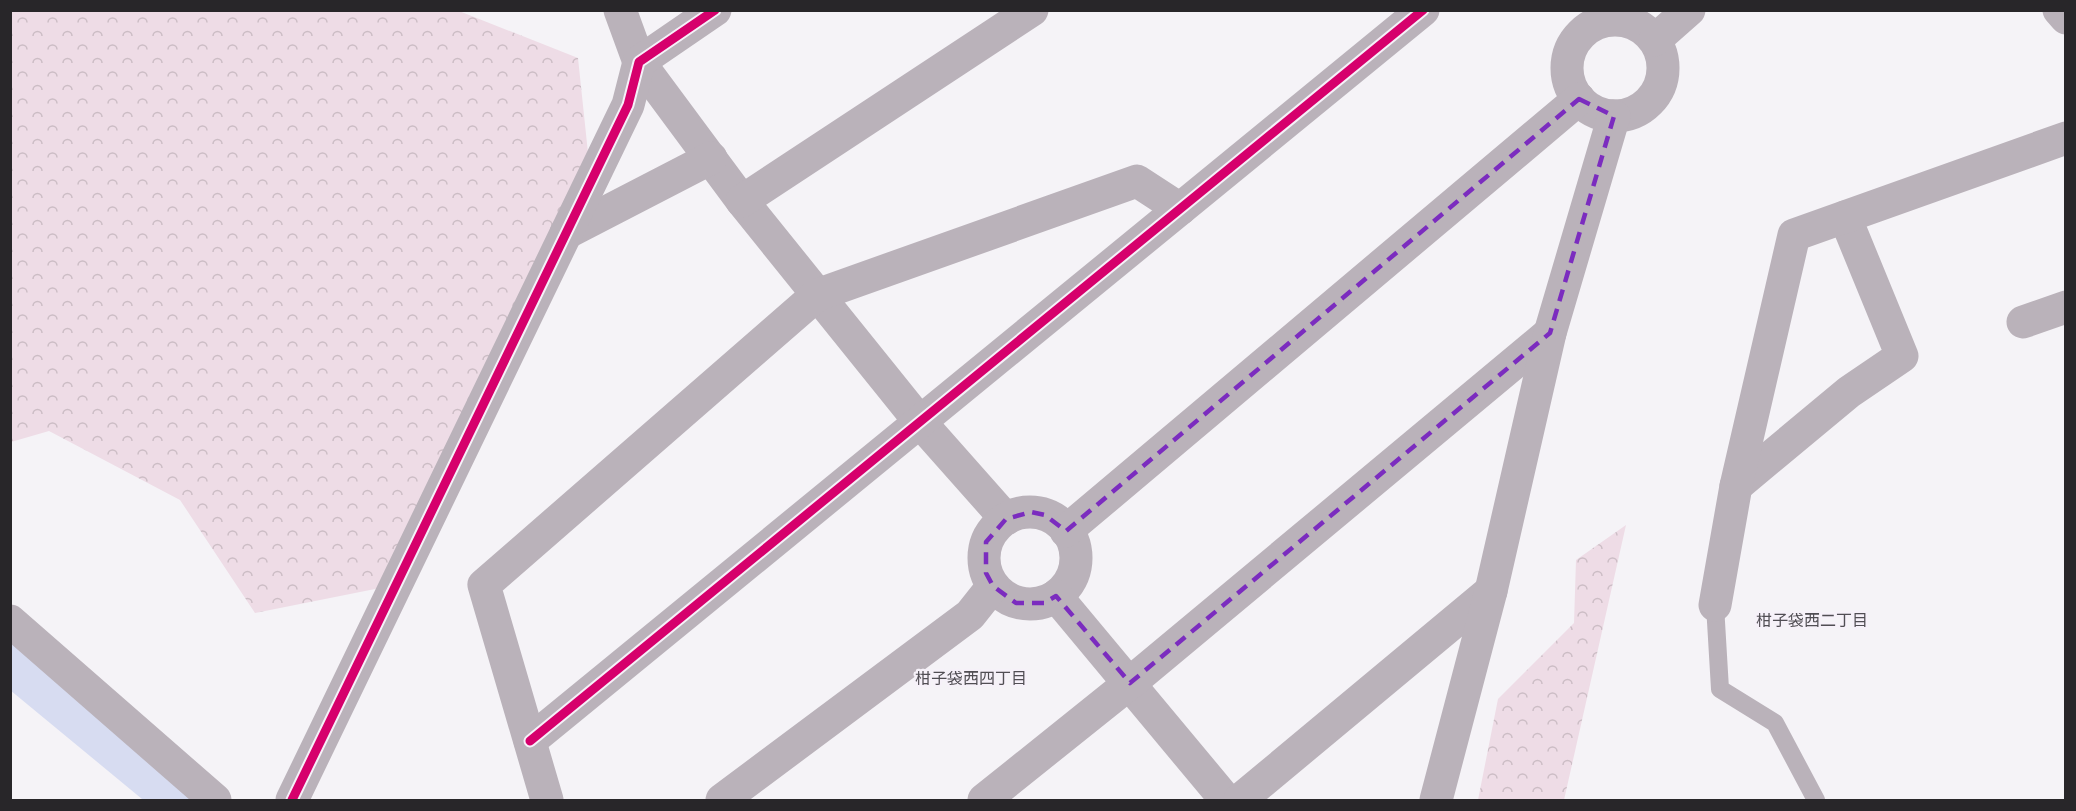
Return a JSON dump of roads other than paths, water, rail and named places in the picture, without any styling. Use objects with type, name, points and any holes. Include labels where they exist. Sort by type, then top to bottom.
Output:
[{"type":"street","points":[[620,10],[639,62],[742,201],[920,422],[1006,519]]},
{"type":"street","points":[[292,801],[628,105],[639,62],[715,10]]},
{"type":"street","points":[[742,201],[1032,10]]},
{"type":"street","points":[[530,741],[1423,10]]},
{"type":"street","points":[[1655,40],[1689,10]]},
{"type":"street","points":[[2059,10],[2066,18]]},
{"type":"street","points":[[1590,17],[1629,22],[1644,29],[1655,40],[1662,62],[1660,84],[1653,97],[1642,107],[1629,114],[1614,116],[1601,114],[1589,108],[1571,87],[1568,57],[1590,17]]},
{"type":"street","points":[[1066,531],[1579,99]]},
{"type":"street","points":[[1436,801],[1491,591],[1550,333],[1614,116]]},
{"type":"street","points":[[1715,605],[1736,486],[1794,235],[2066,138]]},
{"type":"street","points":[[566,233],[711,158]]},
{"type":"street","points":[[547,801],[484,585],[817,295],[1137,181],[1180,209]]},
{"type":"street","points":[[1736,486],[1849,392],[1902,356],[1845,217]]},
{"type":"street","points":[[2023,322],[2066,307]]},
{"type":"street","points":[[984,801],[1130,683],[1550,333]]},
{"type":"street","points":[[1031,512],[1057,521],[1066,531],[1073,544],[1076,559],[1067,586],[1056,596],[1044,603],[1016,603],[1003,596],[993,586],[986,573],[983,558],[986,542],[994,529],[1006,519],[1031,512]]},
{"type":"street","points":[[722,801],[970,615],[993,586]]},
{"type":"street","points":[[1240,801],[1491,591]]},
{"type":"street","points":[[1056,596],[1226,801]]},
{"type":"street","points":[[10,621],[215,801]]},
{"type":"lane","points":[[1715,605],[1720,689],[1775,723],[1816,801]]},
{"type":"waterway","points":[[10,653],[186,800]]},
{"type":"district","name":"柑子袋西二丁目","points":[[1812,620]]},
{"type":"district","name":"柑子袋西四丁目","points":[[971,678]]}]
